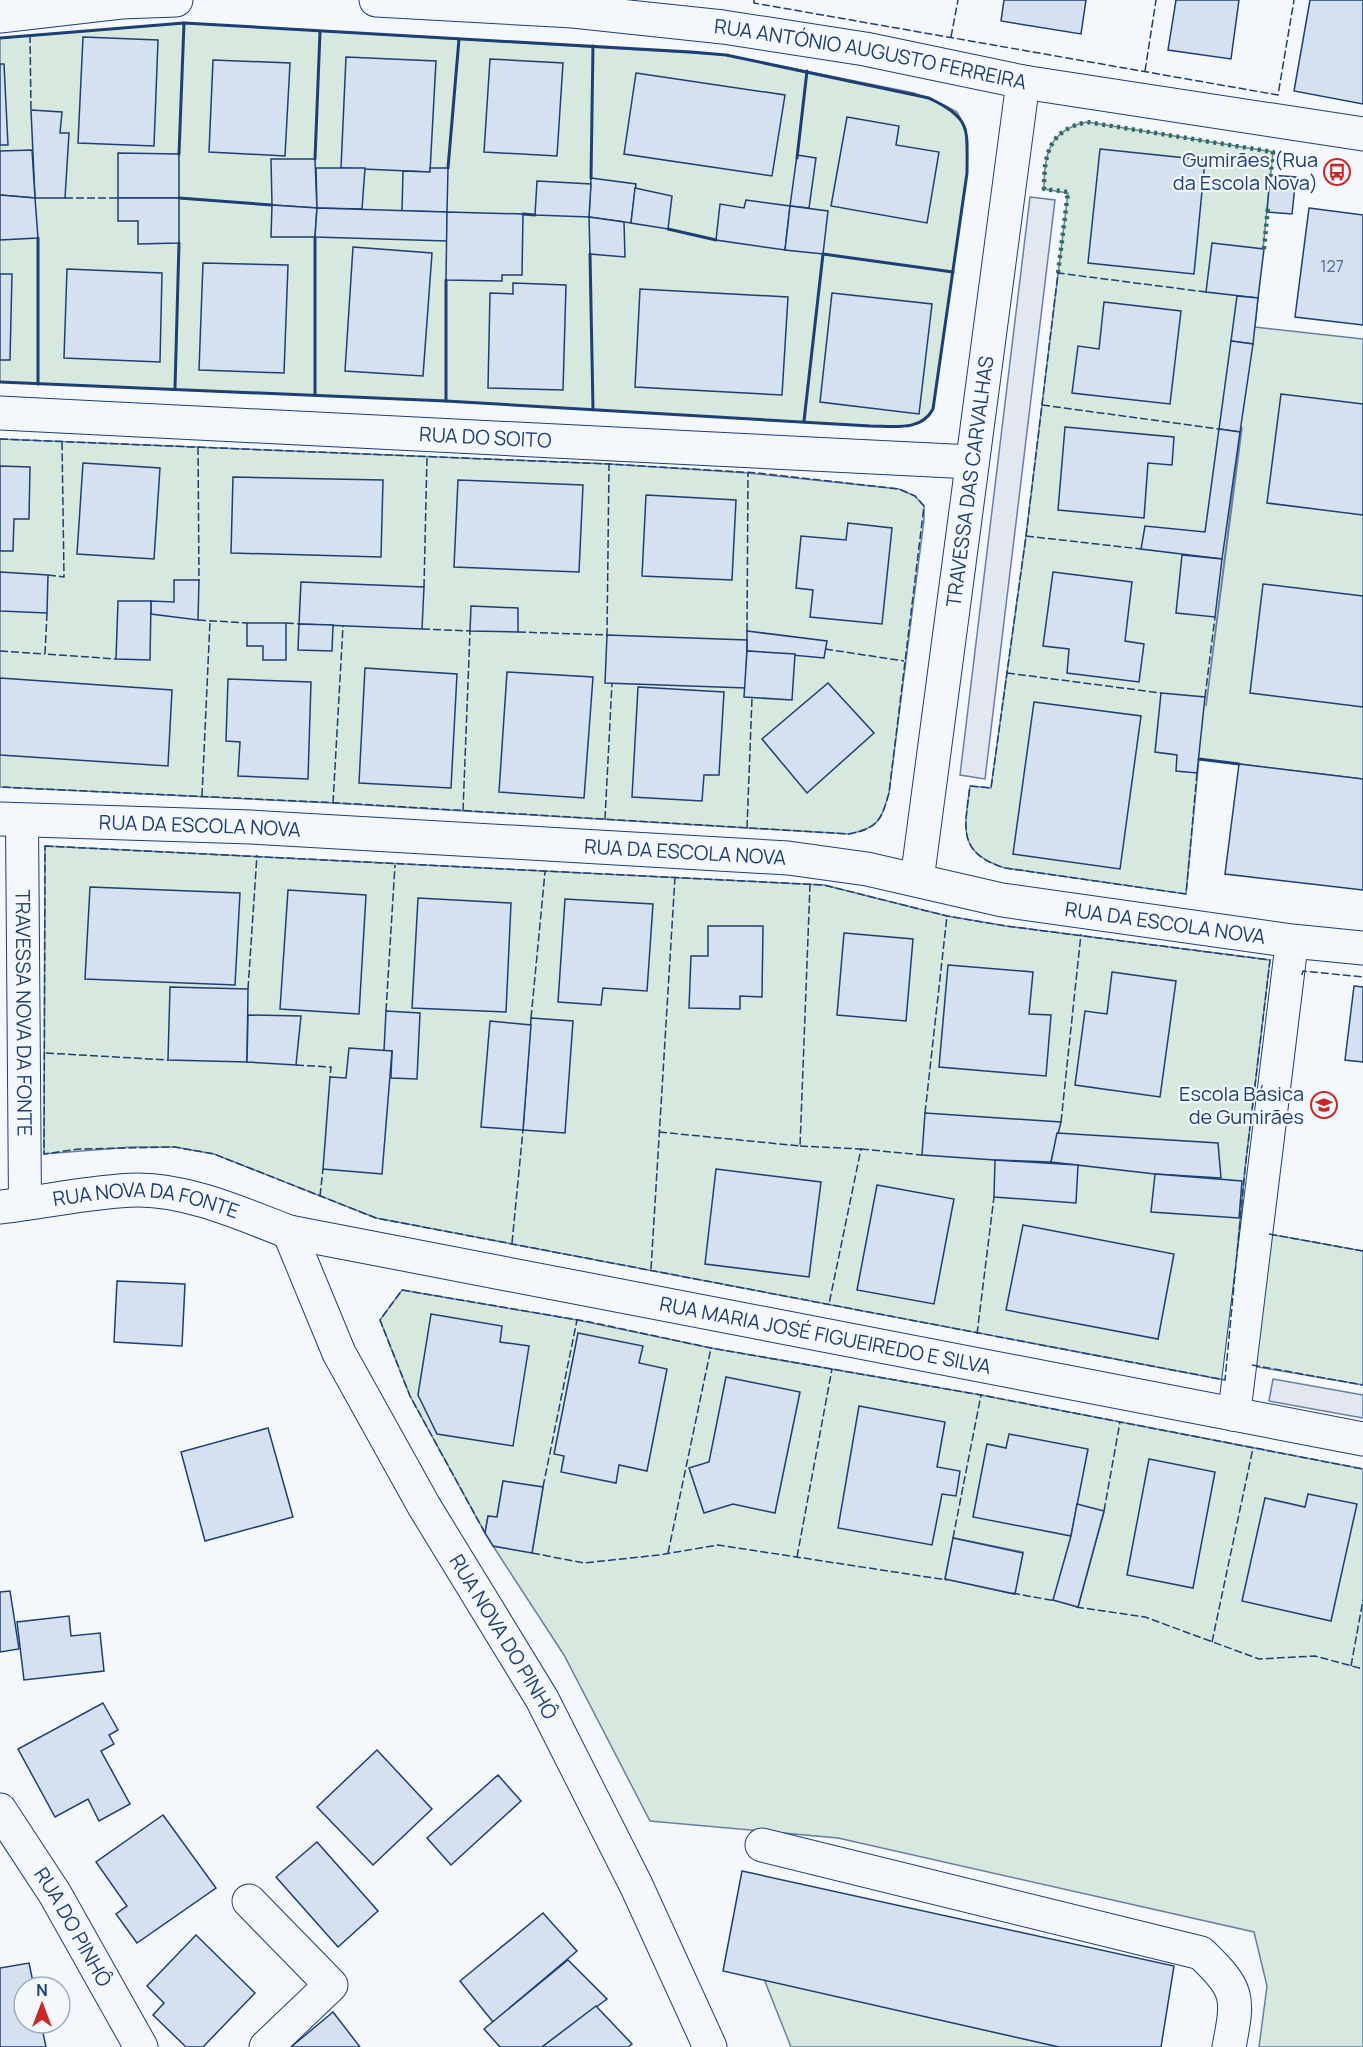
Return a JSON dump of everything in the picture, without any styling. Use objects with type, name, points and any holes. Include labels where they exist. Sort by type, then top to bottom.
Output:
[{"type":"street","points":[[0,16],[121,2],[176,0]]},
{"type":"street","name":"RUA ANTÓNIO AUGUSTO FERREIRA","points":[[376,0],[573,11],[712,25],[865,49],[1023,82],[1363,134]]},
{"type":"street","name":"TRAVESSA DAS CARVALHAS","points":[[916,880],[1023,82]]},
{"type":"street","name":"RUA DO SOITO","points":[[0,413],[972,462]]},
{"type":"street","name":"RUA DA ESCOLA NOVA","points":[[11,820],[251,827],[788,858],[867,869],[1002,900],[1292,941],[1363,948]]},
{"type":"street","name":"TRAVESSA NOVA DA FONTE","points":[[11,820],[13,1205]]},
{"type":"street","points":[[1234,1415],[1292,941]]},
{"type":"street","name":"RUA NOVA DA FONTE","points":[[13,1205],[100,1192],[139,1190],[182,1196],[237,1212],[289,1232]]},
{"type":"street","name":"RUA MARIA JOSÉ FIGUEIREDO E SILVA","points":[[289,1232],[1363,1439]]},
{"type":"street","name":"RUA NOVA DO PINHÔ","points":[[289,1232],[339,1353],[424,1506],[542,1699],[636,1885],[710,2047]]},
{"type":"street","name":"RUA DO PINHÔ","points":[[0,1810],[55,1894],[141,2047]]},
{"type":"street","points":[[762,1845],[1201,1953],[1225,1976],[1238,2006],[1229,2047]]},
{"type":"street","points":[[249,1900],[331,1985],[266,2047]]},
{"type":"shaded area","points":[[184,23],[726,55],[914,93],[946,106],[957,112],[966,129],[967,173],[933,409],[928,416],[914,424],[888,427],[446,401],[0,382],[0,38]]},
{"type":"shaded area","points":[[1087,122],[1273,152],[1255,327],[1363,339],[1363,779],[1199,759],[1186,894],[1005,868],[978,855],[967,837],[966,814],[970,786],[991,788],[1026,536],[1068,193],[1044,189],[1045,165],[1051,145],[1064,131]],"holes":[[[1241,427],[1242,428],[1206,706]]]},
{"type":"shaded area","points":[[1030,197],[1055,200],[985,779],[960,775]]},
{"type":"shaded area","points":[[0,439],[609,464],[748,473],[899,489],[915,496],[924,506],[924,520],[889,793],[884,810],[873,826],[849,834],[333,803],[0,787]]},
{"type":"shaded area","points":[[45,846],[824,885],[947,916],[1006,926],[1270,960],[1245,1169],[1225,1380],[376,1218],[214,1154],[175,1147],[132,1147],[44,1154]]},
{"type":"shaded area","points":[[1268,1234],[1363,1251],[1363,1385],[1252,1366]]},
{"type":"shaded area","points":[[402,1290],[577,1320],[711,1348],[981,1395],[1363,1469],[1363,2047],[1259,2047],[1267,1986],[1254,1932],[838,1838],[650,1821],[564,1655],[493,1546],[532,1553],[543,1488],[503,1481],[497,1517],[488,1516],[485,1533],[410,1396],[380,1320]],"holes":[[[1104,1512],[1078,1607],[1053,1600]],[[954,1538],[1023,1552],[1014,1594],[945,1579]]]},
{"type":"shaded area","points":[[1273,1379],[1363,1395],[1363,1418],[1269,1401]]},
{"type":"shaded area","points":[[764,1979],[1059,2047],[791,2047]]},
{"type":"building","points":[[1004,0],[1086,0],[1081,34],[1001,21]]},
{"type":"building","points":[[1176,0],[1239,0],[1231,59],[1168,50]]},
{"type":"building","points":[[1310,0],[1363,0],[1363,104],[1294,91]]},
{"type":"building","points":[[83,37],[158,40],[154,146],[78,143]]},
{"type":"building","points":[[346,57],[436,61],[430,172],[341,168]]},
{"type":"building","points":[[490,59],[563,63],[557,156],[484,152]]},
{"type":"building","points":[[213,60],[290,63],[285,156],[209,152]]},
{"type":"building","points":[[0,64],[4,64],[8,145],[0,145]]},
{"type":"building","points":[[636,73],[785,95],[772,176],[624,154]]},
{"type":"building","points":[[31,110],[62,112],[60,133],[69,133],[65,198],[35,198]]},
{"type":"building","points":[[847,117],[899,126],[896,145],[939,152],[927,223],[831,206]]},
{"type":"building","points":[[1100,149],[1205,160],[1194,274],[1088,263]]},
{"type":"building","points":[[32,150],[35,198],[0,195],[0,151]]},
{"type":"building","points":[[118,153],[179,154],[179,198],[118,198]]},
{"type":"building","points":[[797,155],[816,158],[809,208],[790,206]]},
{"type":"building","points":[[271,159],[315,159],[317,208],[272,205]]},
{"type":"building","points":[[316,168],[365,168],[362,209],[317,208]]},
{"type":"building","points":[[430,168],[448,168],[447,212],[402,211],[403,171],[430,172]]},
{"type":"building","points":[[1270,175],[1296,177],[1292,214],[1267,212]]},
{"type":"building","points":[[591,178],[636,184],[631,223],[589,217]]},
{"type":"building","points":[[537,181],[591,184],[589,217],[535,215]]},
{"type":"building","points":[[635,188],[672,196],[668,229],[631,223]]},
{"type":"building","points":[[0,195],[35,198],[38,238],[0,240]]},
{"type":"building","points":[[118,198],[179,198],[179,243],[138,244],[138,221],[118,221]]},
{"type":"building","points":[[746,200],[790,206],[785,250],[716,240],[720,204],[744,208]]},
{"type":"building","points":[[272,205],[317,208],[315,237],[271,237]]},
{"type":"building","points":[[790,206],[828,211],[823,254],[785,250]]},
{"type":"building","points":[[317,208],[447,212],[447,241],[315,237]]},
{"type":"building","points":[[1309,208],[1363,215],[1363,325],[1295,317]]},
{"type":"building","points":[[447,212],[523,214],[522,275],[502,275],[502,281],[446,280]]},
{"type":"building","points":[[589,217],[624,222],[625,257],[590,254]]},
{"type":"building","points":[[1212,243],[1264,249],[1258,298],[1206,292]]},
{"type":"building","points":[[353,247],[432,253],[423,376],[345,371]]},
{"type":"building","points":[[203,263],[288,265],[284,373],[199,370]]},
{"type":"building","points":[[67,269],[162,273],[160,362],[64,358]]},
{"type":"building","points":[[0,274],[12,274],[10,360],[0,360]]},
{"type":"building","points":[[513,283],[566,285],[563,390],[488,388],[490,293],[513,294]]},
{"type":"building","points":[[640,289],[788,297],[782,395],[635,387]]},
{"type":"building","points":[[832,293],[932,304],[919,414],[820,402]]},
{"type":"building","points":[[1237,296],[1258,298],[1253,344],[1231,341]]},
{"type":"building","points":[[1104,302],[1181,311],[1170,404],[1072,393],[1078,346],[1099,349]]},
{"type":"building","points":[[1231,341],[1253,344],[1240,432],[1219,429]]},
{"type":"building","points":[[1281,394],[1363,404],[1363,515],[1267,503]]},
{"type":"building","points":[[1065,427],[1174,437],[1172,465],[1148,463],[1144,518],[1058,510]]},
{"type":"building","points":[[1219,429],[1240,432],[1222,559],[1141,549],[1145,526],[1205,532]]},
{"type":"building","points":[[83,463],[160,468],[154,559],[77,554]]},
{"type":"building","points":[[0,466],[30,467],[29,519],[14,519],[13,551],[0,551]]},
{"type":"building","points":[[233,477],[383,480],[381,557],[231,553]]},
{"type":"building","points":[[458,480],[583,485],[579,572],[454,567]]},
{"type":"building","points":[[646,495],[736,500],[732,580],[642,576]]},
{"type":"building","points":[[848,523],[892,528],[882,624],[810,617],[813,590],[796,588],[801,536],[846,540]]},
{"type":"building","points":[[1182,555],[1222,559],[1215,617],[1176,613]]},
{"type":"building","points":[[0,572],[48,575],[47,613],[0,611]]},
{"type":"building","points":[[1053,572],[1132,582],[1125,641],[1144,644],[1139,682],[1067,673],[1069,649],[1043,646]]},
{"type":"building","points":[[174,580],[199,580],[198,620],[151,614],[151,601],[174,602]]},
{"type":"building","points":[[301,582],[424,587],[422,629],[299,624]]},
{"type":"building","points":[[1263,584],[1363,596],[1363,707],[1250,693]]},
{"type":"building","points":[[118,601],[151,601],[150,660],[116,659]]},
{"type":"building","points":[[471,606],[518,608],[518,632],[470,631]]},
{"type":"building","points":[[247,623],[286,623],[286,660],[263,660],[263,646],[247,646]]},
{"type":"building","points":[[299,624],[333,625],[332,651],[298,650]]},
{"type":"building","points":[[747,631],[827,641],[824,658],[747,651]]},
{"type":"building","points":[[607,635],[747,640],[746,688],[605,683]]},
{"type":"building","points":[[747,651],[795,654],[792,700],[744,697]]},
{"type":"building","points":[[365,668],[457,674],[451,788],[359,783]]},
{"type":"building","points":[[507,672],[593,677],[584,798],[499,792]]},
{"type":"building","points":[[0,678],[172,690],[168,766],[0,755]]},
{"type":"building","points":[[228,679],[311,682],[308,779],[238,776],[240,742],[226,741]]},
{"type":"building","points":[[828,683],[874,733],[807,793],[762,739]]},
{"type":"building","points":[[638,687],[724,692],[719,775],[704,775],[702,801],[632,797]]},
{"type":"building","points":[[1161,693],[1205,697],[1197,773],[1176,771],[1177,755],[1155,752]]},
{"type":"building","points":[[1034,702],[1141,716],[1120,869],[1013,854]]},
{"type":"building","points":[[1239,764],[1363,779],[1363,890],[1225,874]]},
{"type":"building","points":[[90,887],[240,893],[235,985],[85,979]]},
{"type":"building","points":[[288,890],[366,895],[359,1014],[280,1009]]},
{"type":"building","points":[[418,898],[511,903],[506,1012],[412,1008]]},
{"type":"building","points":[[565,899],[653,904],[647,991],[603,988],[601,1005],[558,1002]]},
{"type":"building","points":[[708,926],[763,926],[762,997],[740,996],[740,1009],[689,1008],[691,956],[708,956]]},
{"type":"building","points":[[844,933],[913,939],[906,1021],[837,1015]]},
{"type":"building","points":[[948,965],[1033,972],[1029,1014],[1051,1015],[1046,1076],[939,1067]]},
{"type":"building","points":[[1112,972],[1176,981],[1160,1097],[1075,1085],[1085,1011],[1107,1014]]},
{"type":"building","points":[[1354,986],[1363,987],[1363,1062],[1345,1060]]},
{"type":"building","points":[[170,987],[248,989],[247,1062],[168,1060]]},
{"type":"building","points":[[386,1011],[420,1013],[417,1079],[391,1078],[392,1051],[384,1051]]},
{"type":"building","points":[[248,1015],[301,1016],[296,1065],[247,1062]]},
{"type":"building","points":[[531,1018],[573,1021],[565,1133],[523,1130]]},
{"type":"building","points":[[490,1021],[531,1025],[523,1130],[481,1127]]},
{"type":"building","points":[[349,1048],[392,1051],[382,1174],[323,1169],[330,1077],[346,1078]]},
{"type":"building","points":[[925,1113],[1061,1122],[1051,1162],[995,1160],[922,1155]]},
{"type":"building","points":[[1057,1133],[1218,1143],[1221,1178],[1155,1174],[1051,1162]]},
{"type":"building","points":[[995,1160],[1078,1165],[1076,1203],[994,1197]]},
{"type":"building","points":[[716,1169],[821,1182],[809,1277],[705,1264]]},
{"type":"building","points":[[1155,1174],[1242,1181],[1239,1218],[1151,1212]]},
{"type":"building","points":[[877,1185],[954,1199],[934,1304],[857,1290]]},
{"type":"building","points":[[1023,1225],[1174,1254],[1158,1339],[1006,1310]]},
{"type":"building","points":[[117,1281],[185,1284],[182,1346],[114,1342]]},
{"type":"building","points":[[431,1314],[502,1326],[500,1342],[529,1346],[513,1446],[437,1434],[418,1395]]},
{"type":"building","points":[[578,1333],[643,1346],[639,1363],[667,1369],[647,1471],[619,1465],[616,1483],[561,1472],[564,1456],[554,1454]]},
{"type":"building","points":[[726,1377],[800,1392],[775,1513],[733,1504],[704,1513],[689,1468],[709,1462]]},
{"type":"building","points":[[859,1406],[945,1422],[937,1467],[960,1471],[956,1496],[942,1494],[932,1545],[838,1528]]},
{"type":"building","points":[[268,1428],[293,1517],[205,1541],[181,1452]]},
{"type":"building","points":[[1009,1434],[1088,1449],[1071,1536],[973,1517],[987,1444],[1006,1448]]},
{"type":"building","points":[[1149,1459],[1215,1472],[1193,1588],[1127,1575]]},
{"type":"building","points":[[503,1481],[543,1487],[532,1553],[493,1546],[485,1533],[488,1516],[497,1517]]},
{"type":"building","points":[[1308,1494],[1357,1504],[1331,1621],[1242,1601],[1265,1498],[1305,1507]]},
{"type":"building","points":[[1077,1504],[1104,1511],[1078,1607],[1053,1600],[1071,1536]]},
{"type":"building","points":[[953,1538],[1023,1553],[1015,1594],[945,1579]]},
{"type":"building","points":[[10,1591],[19,1649],[0,1652],[0,1592]]},
{"type":"building","points":[[69,1616],[71,1636],[100,1633],[104,1671],[24,1680],[17,1622]]},
{"type":"building","points":[[103,1703],[118,1730],[109,1735],[114,1744],[101,1751],[130,1804],[99,1821],[88,1799],[55,1817],[18,1749]]},
{"type":"building","points":[[377,1750],[432,1809],[373,1865],[317,1807]]},
{"type":"building","points":[[498,1775],[521,1801],[451,1865],[427,1838]]},
{"type":"building","points":[[163,1815],[216,1888],[137,1943],[116,1914],[127,1906],[96,1862]]},
{"type":"building","points":[[317,1842],[378,1911],[338,1947],[276,1877]]},
{"type":"building","points":[[742,1871],[1174,1966],[1161,2047],[1059,2047],[723,1971]]},
{"type":"building","points":[[543,1913],[577,1951],[493,2022],[460,1981]]},
{"type":"building","points":[[196,1935],[255,1993],[203,2047],[186,2047],[153,2015],[164,2003],[147,1986]]},
{"type":"building","points":[[568,1960],[607,1999],[542,2047],[500,2047],[484,2029]]},
{"type":"building","points":[[29,1963],[32,1975],[12,1975],[12,2035],[44,2035],[46,2047],[0,2047],[0,1968]]},
{"type":"building","points":[[596,2006],[632,2044],[628,2047],[542,2047]]},
{"type":"building","points":[[333,2012],[360,2047],[291,2047]]},
{"type":"hedge","points":[[1058,273],[1068,192],[1044,189],[1045,165],[1051,145],[1064,131],[1074,126],[1087,122],[1273,152],[1270,178]]},
{"type":"hedge","points":[[1264,249],[1268,207]]},
{"type":"fence","points":[[754,0],[754,3],[1278,95],[1294,0]]},
{"type":"fence","points":[[951,37],[958,0]]},
{"type":"fence","points":[[1145,71],[1156,0]]},
{"type":"fence","points":[[30,35],[31,110]]},
{"type":"fence","points":[[65,198],[118,198]]},
{"type":"fence","points":[[1197,773],[1186,894],[1005,868],[978,855],[967,837],[966,814],[970,786],[991,788],[1026,536],[1058,273],[1206,292]]},
{"type":"fence","points":[[1042,405],[1219,429]]},
{"type":"fence","points":[[0,439],[609,464],[758,473],[899,489],[915,496],[924,506],[889,793],[881,816],[873,826],[859,832],[849,834],[340,803],[0,787]]},
{"type":"fence","points":[[48,575],[64,577],[62,442]]},
{"type":"fence","points":[[198,447],[199,580]]},
{"type":"fence","points":[[424,587],[427,456]]},
{"type":"fence","points":[[518,632],[607,635],[609,464]]},
{"type":"fence","points":[[747,631],[748,473]]},
{"type":"fence","points":[[1026,536],[1141,549]]},
{"type":"fence","points":[[47,613],[45,654],[116,659]]},
{"type":"fence","points":[[1205,697],[1215,617]]},
{"type":"fence","points":[[198,620],[247,623]]},
{"type":"fence","points":[[202,796],[210,621]]},
{"type":"fence","points":[[286,623],[299,624]]},
{"type":"fence","points":[[333,803],[343,626]]},
{"type":"fence","points":[[422,629],[470,631],[463,811]]},
{"type":"fence","points":[[825,649],[904,661]]},
{"type":"fence","points":[[0,651],[45,654]]},
{"type":"fence","points":[[1007,673],[1161,693]]},
{"type":"fence","points":[[605,819],[612,683]]},
{"type":"fence","points":[[747,828],[752,698]]},
{"type":"fence","points":[[45,846],[824,885],[947,916],[1006,926],[1270,960],[1245,1169],[1225,1380],[376,1218],[214,1154],[175,1147],[79,1149],[44,1154],[45,846]]},
{"type":"fence","points":[[248,989],[257,855]]},
{"type":"fence","points":[[386,1011],[395,865]]},
{"type":"fence","points":[[531,1018],[545,872]]},
{"type":"fence","points":[[651,1269],[675,877]]},
{"type":"fence","points":[[659,1132],[800,1146],[810,885]]},
{"type":"fence","points":[[925,1113],[947,916]]},
{"type":"fence","points":[[1061,1122],[1081,934]]},
{"type":"fence","points":[[1302,975],[1303,971],[1363,977]]},
{"type":"fence","points":[[46,1053],[168,1060]]},
{"type":"fence","points":[[296,1065],[331,1067],[330,1077]]},
{"type":"fence","points":[[512,1243],[523,1130]]},
{"type":"fence","points":[[800,1146],[861,1149],[829,1304]]},
{"type":"fence","points":[[861,1149],[922,1155]]},
{"type":"fence","points":[[320,1196],[323,1169]]},
{"type":"fence","points":[[977,1334],[994,1197]]},
{"type":"fence","points":[[1269,1234],[1363,1251]]},
{"type":"fence","points":[[485,1533],[410,1396],[380,1320],[402,1290],[590,1322],[711,1348],[981,1395],[1363,1469]]},
{"type":"fence","points":[[543,1487],[577,1320]]},
{"type":"fence","points":[[668,1553],[711,1348]]},
{"type":"fence","points":[[1252,1365],[1363,1385]]},
{"type":"fence","points":[[797,1557],[832,1369]]},
{"type":"fence","points":[[953,1538],[981,1395]]},
{"type":"fence","points":[[1104,1511],[1120,1422]]},
{"type":"fence","points":[[1212,1642],[1253,1448]]},
{"type":"fence","points":[[532,1553],[584,1563],[659,1555],[718,1545],[947,1580]]},
{"type":"fence","points":[[1012,1593],[1056,1601]]},
{"type":"fence","points":[[1351,1666],[1363,1600]]},
{"type":"fence","points":[[1076,1607],[1145,1617],[1259,1659],[1315,1656],[1363,1669]]},
{"type":"wall","points":[[0,38],[184,23],[726,55],[929,98],[943,105],[960,119],[966,135],[967,158],[967,173],[933,409],[921,421],[906,426],[870,426],[446,401],[0,382]]},
{"type":"wall","points":[[179,154],[184,23]]},
{"type":"wall","points":[[315,159],[320,32]]},
{"type":"wall","points":[[448,168],[459,39]]},
{"type":"wall","points":[[591,178],[593,46]]},
{"type":"wall","points":[[797,158],[807,71]]},
{"type":"wall","points":[[179,198],[272,205]]},
{"type":"wall","points":[[523,214],[535,215]]},
{"type":"wall","points":[[668,229],[716,240]]},
{"type":"wall","points":[[315,237],[315,395]]},
{"type":"wall","points":[[38,238],[38,384]]},
{"type":"wall","points":[[175,388],[179,243]]},
{"type":"wall","points":[[590,254],[593,409]]},
{"type":"wall","points":[[804,421],[823,254],[953,272]]},
{"type":"wall","points":[[446,280],[446,401]]},
{"type":"wall","points":[[1199,759],[1239,764]]},
{"type":"place","name":"Gumirães (Rua da Escola Nova)","points":[[1337,172]]},
{"type":"place","name":"Escola Básica de Gumirães","points":[[1324,1105]]}]
